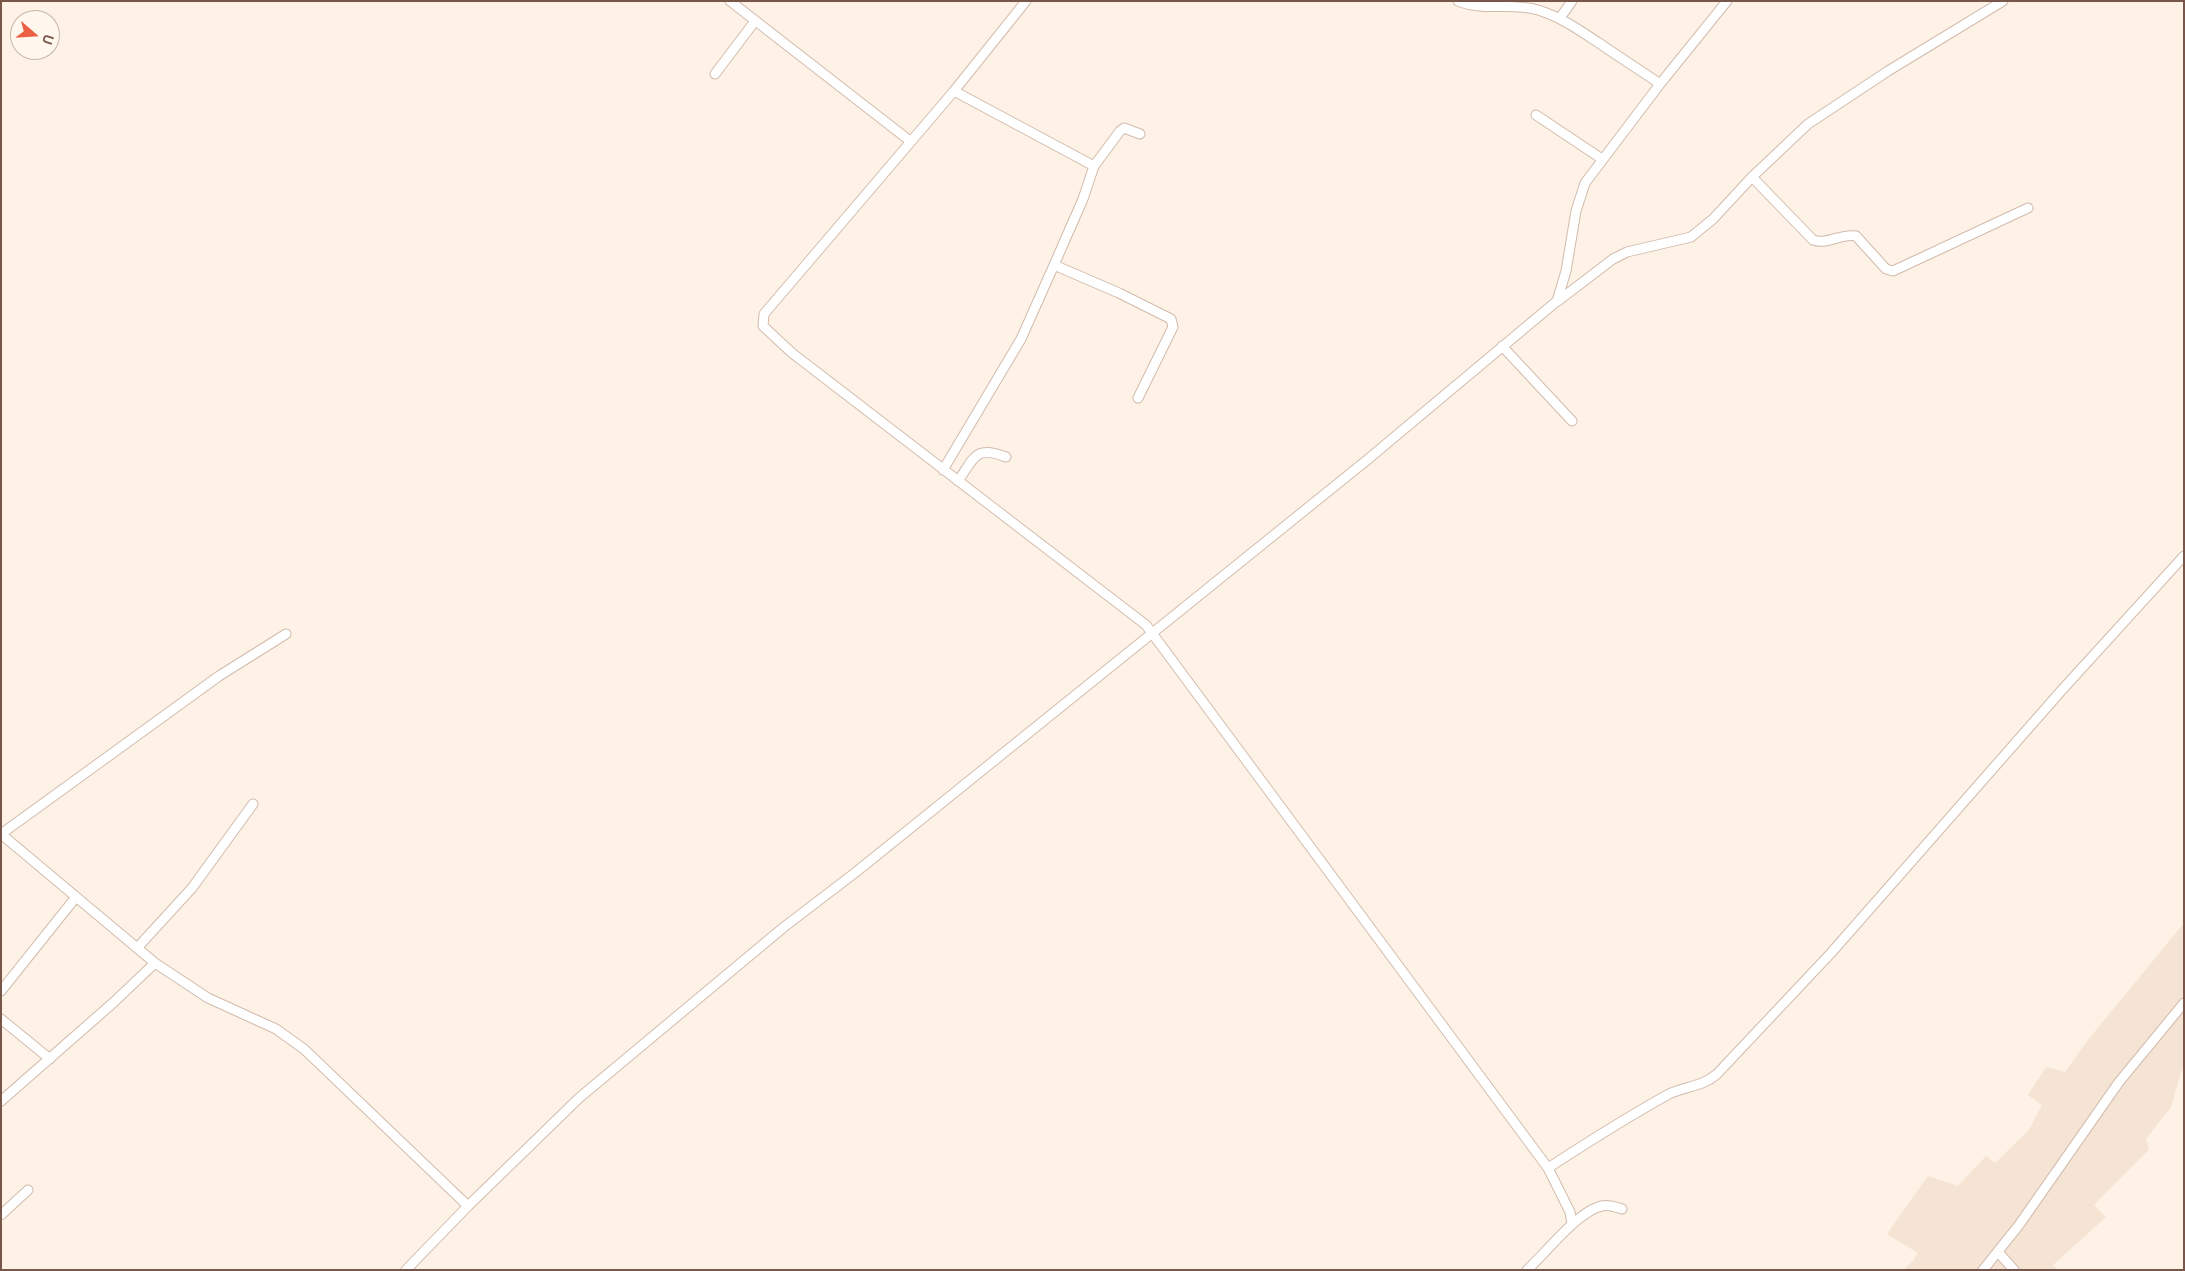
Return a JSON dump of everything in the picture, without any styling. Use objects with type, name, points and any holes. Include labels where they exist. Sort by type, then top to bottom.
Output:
[{"type":"street","points":[[730,1],[910,141]]},
{"type":"street","points":[[1026,1],[954,91],[772,305],[763,316],[762,322],[766,330],[787,348],[943,470],[1133,614],[1153,633],[1548,1168],[1570,1212],[1572,1224]]},
{"type":"street","points":[[1458,1],[1471,6],[1485,8],[1501,5],[1522,6],[1560,18],[1660,84]]},
{"type":"street","points":[[1560,18],[1572,1]]},
{"type":"street","points":[[1557,301],[1563,288],[1572,230],[1580,195],[1585,183],[1660,84],[1727,1]]},
{"type":"street","points":[[409,1269],[468,1206],[579,1098],[761,946],[856,872],[1367,460],[1557,301],[1613,259],[1627,252],[1691,237],[1713,219],[1752,177],[1808,124],[1888,71],[2003,1]]},
{"type":"street","points":[[715,74],[755,21]]},
{"type":"street","points":[[954,91],[1094,166]]},
{"type":"street","points":[[1536,115],[1602,159]]},
{"type":"street","points":[[943,470],[1021,339],[1079,208],[1094,166],[1124,128],[1140,134]]},
{"type":"street","points":[[1752,177],[1813,240],[1821,242],[1847,235],[1856,236],[1886,269],[1893,271],[2028,208]]},
{"type":"street","points":[[1054,265],[1119,293],[1171,319],[1173,326],[1138,398]]},
{"type":"street","points":[[1502,346],[1572,421]]},
{"type":"street","points":[[958,481],[975,457],[981,452],[992,451],[1006,456]]},
{"type":"street","points":[[1548,1168],[1637,1111],[1674,1091],[1703,1084],[1717,1074],[1831,953],[2061,691],[2184,556]]},
{"type":"street","points":[[286,634],[219,676],[1,834],[154,963],[208,998],[276,1029],[304,1049],[468,1206]]},
{"type":"street","points":[[137,948],[192,888],[253,804]]},
{"type":"street","points":[[1,991],[76,897]]},
{"type":"street","points":[[1,1101],[50,1059],[154,963]]},
{"type":"street","points":[[1983,1270],[1998,1252],[2119,1082],[2184,1003]]},
{"type":"street","points":[[1,1019],[50,1059]]},
{"type":"street","points":[[1,1215],[28,1190]]},
{"type":"street","points":[[1527,1270],[1572,1224],[1602,1206],[1622,1209]]},
{"type":"street","points":[[1998,1252],[2014,1270]]},
{"type":"shaded area","points":[[2184,923],[2184,1068],[2182,1069],[2171,1107],[2146,1139],[2149,1150],[2094,1205],[2106,1217],[2053,1265],[2059,1270],[1903,1270],[1918,1253],[1887,1234],[1928,1176],[1958,1186],[1986,1156],[1995,1163],[2029,1130],[2042,1105],[2028,1095],[2046,1067],[2065,1072],[2087,1041]]}]
